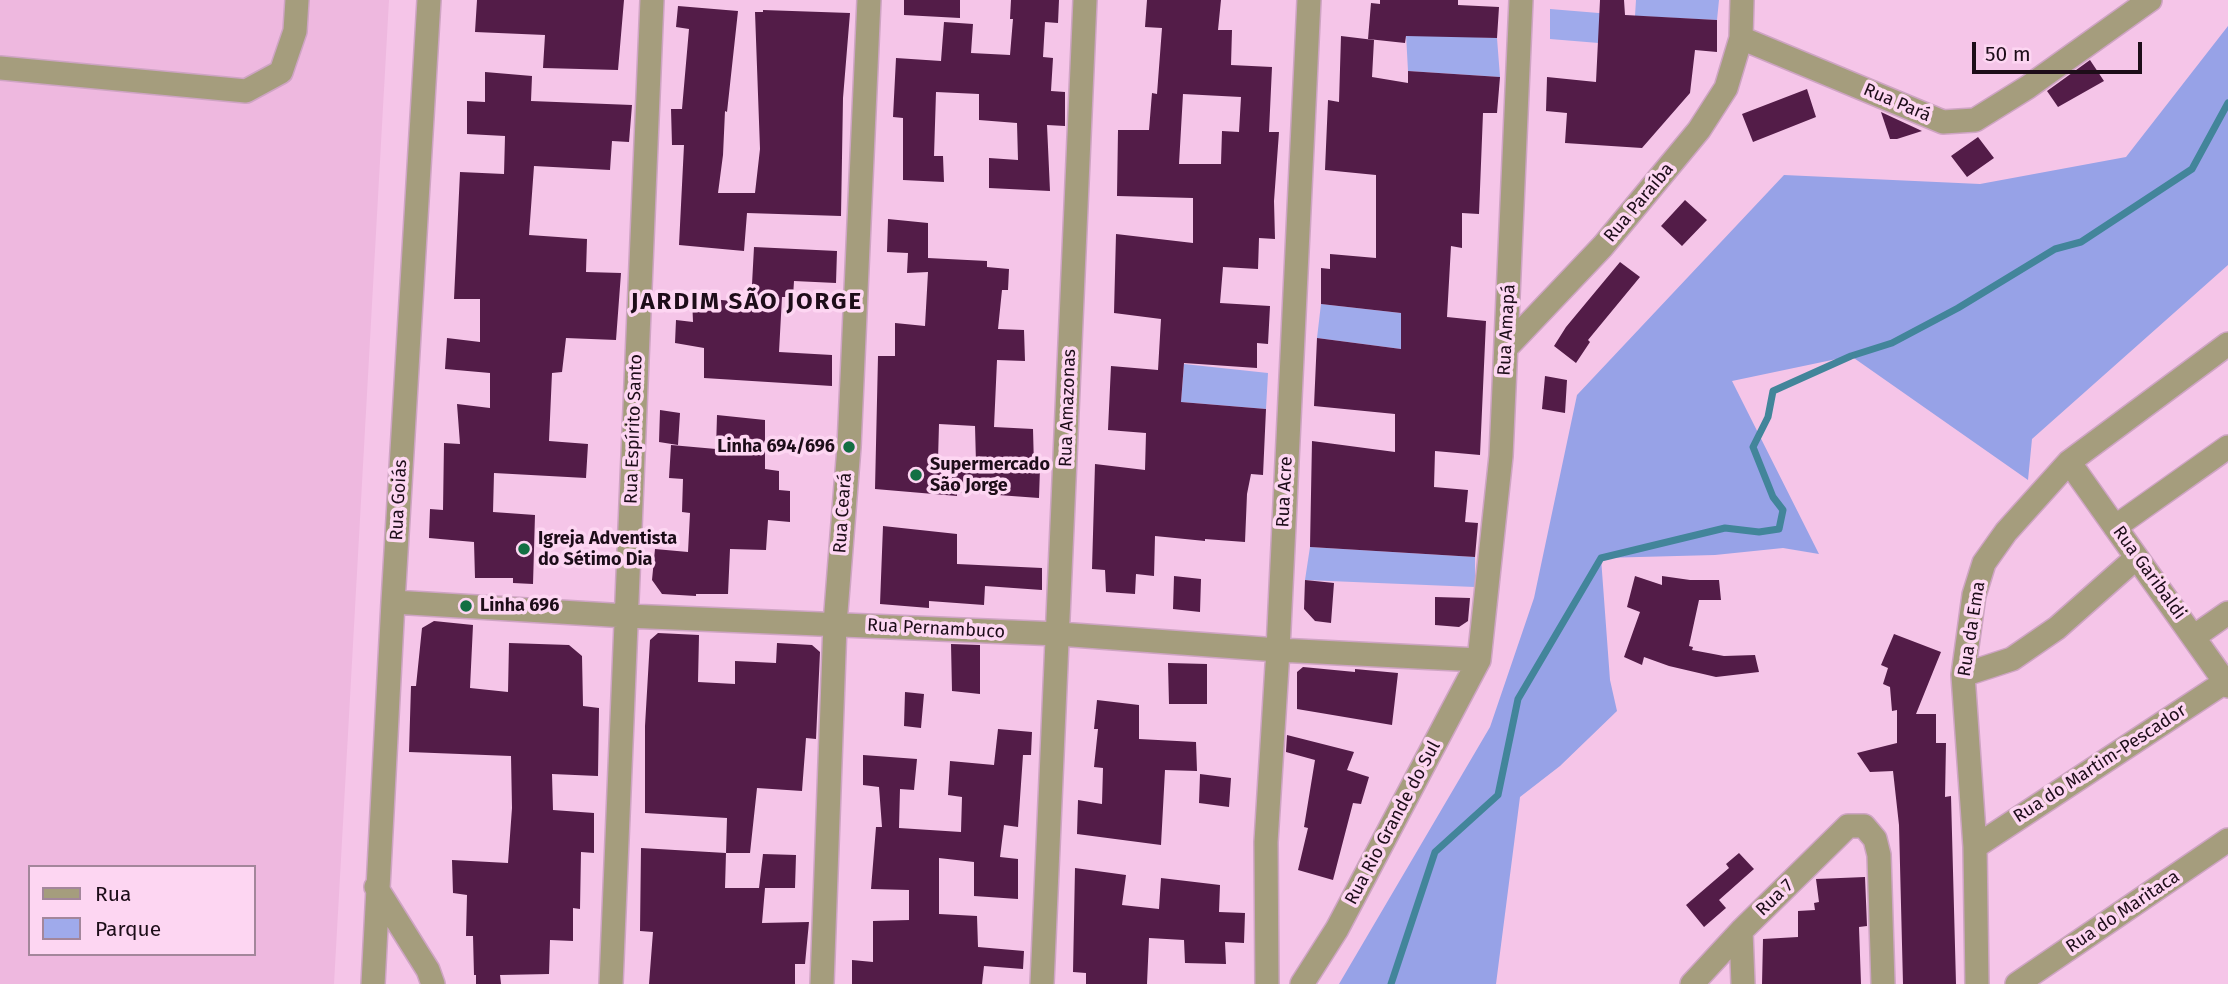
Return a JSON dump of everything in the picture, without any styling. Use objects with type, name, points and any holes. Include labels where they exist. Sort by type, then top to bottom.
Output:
[{"type":"street","points":[[0,68],[246,91],[282,72],[295,31],[297,0]]},
{"type":"street","name":"Rua Goiás","points":[[373,984],[376,887],[429,0]]},
{"type":"street","name":"Rua Espírito Santo","points":[[611,984],[652,0]]},
{"type":"street","name":"Rua Ceará","points":[[822,984],[835,624],[849,447],[869,0]]},
{"type":"street","name":"Rua Amazonas","points":[[1042,984],[1085,0]]},
{"type":"street","name":"Rua Acre","points":[[1267,984],[1266,842],[1278,650],[1309,0]]},
{"type":"street","name":"Rua Amapá","points":[[1479,660],[1500,456],[1521,0]]},
{"type":"street","name":"Rua Paraíba","points":[[1506,348],[1603,246],[1699,130],[1726,88],[1741,38],[1742,0]]},
{"type":"street","name":"Rua Pará","points":[[1741,38],[1943,122],[1975,120],[2028,87],[2150,0]]},
{"type":"street","name":"Rua da Ema","points":[[1977,984],[1975,847],[1963,675],[1974,595],[1984,563],[2006,532],[2069,462],[2228,344]]},
{"type":"street","points":[[2115,527],[2228,447]]},
{"type":"street","name":"Rua Garibaldi","points":[[2069,462],[2227,684]]},
{"type":"street","points":[[1963,675],[2012,659],[2057,628],[2136,558]]},
{"type":"street","name":"Rua Pernambuco","points":[[393,602],[626,616],[1059,634],[1278,650],[1479,660]]},
{"type":"street","points":[[2195,636],[2228,613]]},
{"type":"street","name":"Rua Rio Grande do Sul","points":[[1302,984],[1337,929],[1479,660]]},
{"type":"street","name":"Rua do Martim-Pescador","points":[[1975,847],[2227,684]]},
{"type":"street","name":"Rua 7","points":[[1692,984],[1741,931],[1848,826],[1864,826],[1875,839],[1879,855],[1883,984]]},
{"type":"street","name":"Rua do Maritaca","points":[[2017,984],[2228,839]]},
{"type":"street","points":[[376,887],[428,970],[433,984]]},
{"type":"street","points":[[1741,931],[1743,984]]},
{"type":"shaded area","points":[[0,0],[389,0],[334,984],[0,984]]},
{"type":"shaded area","points":[[2228,26],[2228,265],[2032,439],[2028,480],[1851,356],[1732,381],[1819,554],[1783,548],[1715,555],[1601,558],[1610,680],[1617,711],[1560,766],[1520,797],[1496,984],[1339,984],[1490,727],[1534,598],[1577,395],[1784,175],[1980,184],[2126,157]]},
{"type":"green space","points":[[1636,0],[1719,0],[1717,20],[1636,16],[1635,46],[1550,39],[1550,9],[1635,16]]},
{"type":"green space","points":[[1406,34],[1497,38],[1500,77],[1408,71]]},
{"type":"green space","points":[[1321,304],[1401,313],[1401,349],[1317,338]]},
{"type":"green space","points":[[1184,364],[1268,373],[1266,409],[1181,402]]},
{"type":"green space","points":[[1310,547],[1475,557],[1475,587],[1305,580]]},
{"type":"building","points":[[477,0],[624,0],[618,70],[543,68],[545,35],[475,32]]},
{"type":"building","points":[[904,0],[960,0],[960,18],[904,15]]},
{"type":"building","points":[[1011,0],[1059,0],[1058,23],[1045,22],[1043,57],[1053,58],[1051,91],[1065,92],[1065,126],[1047,125],[1050,191],[989,188],[989,158],[1018,160],[1017,123],[979,120],[979,94],[936,92],[934,156],[943,156],[944,182],[903,180],[903,118],[893,117],[896,58],[941,61],[944,22],[973,24],[971,53],[1010,55],[1013,19],[1010,19]]},
{"type":"building","points":[[1147,0],[1221,0],[1218,30],[1232,30],[1231,65],[1272,67],[1269,132],[1279,132],[1274,201],[1275,239],[1259,238],[1258,269],[1223,267],[1220,303],[1270,306],[1268,344],[1257,343],[1257,368],[1184,363],[1181,402],[1266,409],[1263,475],[1251,474],[1247,494],[1245,542],[1155,536],[1154,576],[1136,574],[1135,594],[1106,592],[1105,570],[1092,569],[1095,464],[1145,470],[1146,433],[1108,430],[1111,366],[1158,370],[1161,319],[1114,313],[1116,234],[1193,243],[1193,198],[1117,196],[1118,130],[1149,130],[1152,93],[1157,94],[1162,28],[1145,27]],"holes":[[[1183,94],[1241,97],[1239,132],[1222,131],[1221,164],[1179,164]]]},
{"type":"building","points":[[1380,0],[1458,0],[1458,5],[1499,7],[1497,38],[1406,36],[1405,43],[1368,39],[1371,3],[1380,4]]},
{"type":"building","points":[[1600,0],[1624,0],[1625,15],[1717,20],[1717,52],[1695,50],[1690,93],[1642,148],[1565,143],[1567,113],[1546,111],[1547,77],[1596,82]]},
{"type":"building","points":[[678,6],[738,11],[718,193],[755,193],[760,149],[755,12],[850,13],[843,98],[841,216],[747,213],[744,251],[679,245],[684,145],[672,145],[671,109],[682,109],[689,29],[676,27]]},
{"type":"building","points":[[1341,36],[1374,40],[1372,77],[1408,83],[1408,71],[1500,77],[1497,113],[1483,113],[1479,214],[1462,213],[1462,248],[1451,246],[1447,317],[1486,321],[1480,455],[1435,451],[1434,487],[1468,490],[1465,522],[1478,523],[1475,557],[1310,547],[1312,441],[1395,452],[1395,414],[1314,406],[1317,338],[1401,349],[1401,313],[1321,304],[1321,268],[1330,269],[1330,254],[1376,258],[1376,175],[1325,170],[1328,100],[1339,102]]},
{"type":"building","points":[[2090,60],[2104,81],[2058,107],[2047,91]]},
{"type":"building","points":[[485,72],[532,76],[531,101],[632,105],[629,142],[612,141],[610,170],[534,166],[529,235],[587,239],[586,272],[621,273],[616,340],[566,338],[562,372],[552,373],[549,441],[588,444],[586,478],[494,473],[493,512],[535,515],[533,584],[513,583],[513,578],[475,578],[474,542],[429,538],[430,509],[443,510],[444,443],[460,444],[457,404],[490,408],[490,373],[445,369],[447,338],[480,342],[480,299],[454,299],[460,172],[504,174],[505,136],[467,134],[467,101],[485,102]]},
{"type":"building","points":[[1807,89],[1816,117],[1753,142],[1742,114]]},
{"type":"building","points":[[1881,112],[1922,131],[1890,139]]},
{"type":"building","points":[[1978,137],[1994,158],[1967,177],[1951,156]]},
{"type":"building","points":[[1685,200],[1707,220],[1682,246],[1661,226]]},
{"type":"building","points":[[888,219],[928,223],[928,258],[987,261],[987,267],[1009,269],[1008,290],[1002,290],[998,329],[1024,330],[1025,361],[997,360],[994,427],[1033,429],[1034,467],[1040,468],[1039,498],[957,492],[957,496],[875,489],[878,356],[895,356],[895,323],[925,326],[928,272],[907,273],[908,253],[887,252]],"holes":[[[939,424],[975,426],[976,463],[938,460]]]},
{"type":"building","points":[[754,247],[837,251],[836,283],[794,281],[793,297],[782,297],[779,352],[832,355],[832,386],[704,378],[704,348],[675,343],[676,320],[693,322],[692,297],[751,303]]},
{"type":"building","points":[[1620,262],[1640,277],[1588,340],[1590,342],[1576,363],[1554,346],[1566,327]]},
{"type":"building","points":[[1545,376],[1567,380],[1565,413],[1542,409]]},
{"type":"building","points":[[660,410],[680,413],[678,445],[659,442]]},
{"type":"building","points":[[717,415],[765,420],[765,469],[779,471],[779,490],[790,491],[790,522],[768,520],[766,550],[730,549],[728,594],[662,594],[652,580],[655,549],[688,552],[690,513],[682,512],[683,479],[669,478],[671,445],[716,449]]},
{"type":"building","points":[[883,526],[957,534],[957,564],[1042,568],[1042,590],[985,586],[984,605],[929,601],[929,608],[880,604]]},
{"type":"building","points":[[1174,576],[1201,579],[1200,612],[1173,609]]},
{"type":"building","points":[[1635,576],[1662,585],[1662,576],[1719,580],[1721,600],[1699,600],[1689,646],[1693,647],[1692,650],[1724,656],[1755,655],[1759,672],[1716,677],[1644,657],[1642,665],[1624,657],[1640,612],[1627,607]]},
{"type":"building","points":[[1305,580],[1334,583],[1331,623],[1315,621],[1304,609]]},
{"type":"building","points":[[1435,597],[1470,598],[1468,621],[1459,627],[1435,625]]},
{"type":"building","points":[[434,621],[473,625],[470,688],[508,692],[509,643],[569,645],[582,656],[583,706],[599,708],[598,776],[552,774],[553,810],[594,813],[594,853],[581,852],[580,909],[573,908],[573,941],[550,940],[549,974],[500,975],[501,984],[476,984],[473,936],[466,936],[467,895],[453,893],[452,860],[508,863],[512,808],[511,756],[409,752],[411,686],[416,686],[422,628]]},
{"type":"building","points":[[658,633],[699,635],[698,682],[735,684],[735,661],[776,663],[777,643],[812,645],[820,652],[816,739],[806,738],[802,791],[757,788],[750,853],[726,853],[727,818],[645,813],[645,726],[650,640]]},
{"type":"building","points":[[1894,634],[1941,652],[1916,714],[1936,714],[1936,743],[1946,743],[1945,797],[1951,796],[1956,984],[1903,984],[1899,825],[1893,771],[1870,772],[1857,753],[1897,743],[1897,710],[1892,711],[1890,687],[1883,684],[1888,668],[1881,665]]},
{"type":"building","points":[[951,644],[980,645],[980,694],[952,691]]},
{"type":"building","points":[[1168,663],[1207,664],[1207,704],[1169,704]]},
{"type":"building","points":[[1303,667],[1398,673],[1392,725],[1297,709],[1297,672]]},
{"type":"building","points":[[905,692],[924,694],[921,728],[904,726]]},
{"type":"building","points":[[1097,700],[1139,705],[1139,739],[1196,742],[1197,771],[1165,770],[1161,845],[1077,834],[1078,800],[1102,804],[1103,768],[1094,767],[1098,729],[1094,729]]},
{"type":"building","points":[[998,729],[1032,732],[1031,755],[1023,755],[1018,827],[1004,825],[1000,857],[1018,859],[1018,899],[974,896],[974,862],[939,858],[939,914],[977,916],[978,947],[1024,951],[1023,969],[984,966],[982,984],[852,984],[852,960],[873,962],[873,921],[909,920],[909,890],[871,889],[876,827],[882,827],[879,787],[863,785],[863,755],[917,759],[914,790],[900,789],[899,828],[961,832],[962,797],[948,795],[950,761],[994,765]]},
{"type":"building","points":[[1287,735],[1354,752],[1347,770],[1369,777],[1361,804],[1353,803],[1333,880],[1298,870],[1308,828],[1304,827],[1315,760],[1286,752]]},
{"type":"building","points":[[1200,774],[1231,778],[1229,807],[1199,803]]},
{"type":"building","points":[[641,848],[726,853],[725,888],[765,888],[762,923],[809,922],[805,964],[795,964],[795,984],[649,984],[653,932],[640,931]]},
{"type":"building","points":[[1739,853],[1754,869],[1719,900],[1726,908],[1704,927],[1686,905],[1729,868],[1726,864]]},
{"type":"building","points":[[763,854],[796,855],[795,888],[759,888]]},
{"type":"building","points":[[1075,868],[1126,875],[1122,905],[1159,909],[1161,878],[1220,885],[1219,912],[1245,913],[1244,943],[1225,942],[1226,964],[1185,963],[1184,940],[1149,938],[1147,984],[1086,984],[1086,973],[1073,972]]},
{"type":"building","points":[[1865,877],[1867,926],[1859,927],[1861,984],[1762,984],[1763,939],[1798,937],[1798,911],[1815,910],[1814,903],[1819,902],[1816,879]]},
{"type":"waterway","points":[[1391,984],[1435,852],[1498,795],[1518,699],[1601,558],[1725,528],[1759,532],[1779,529],[1783,510],[1773,497],[1753,447],[1768,417],[1773,391],[1851,356],[1892,343],[1958,308],[2055,249],[2081,242],[2192,169],[2228,103]]},
{"type":"place","name":"Linha 694/696","points":[[849,447]]},
{"type":"place","name":"Supermercado São Jorge","points":[[916,475]]},
{"type":"place","name":"Igreja Adventista do Sétimo Dia","points":[[524,549]]},
{"type":"place","name":"Linha 696","points":[[466,606]]},
{"type":"district","name":"JARDIM SÃO JORGE","points":[[747,302]]}]
